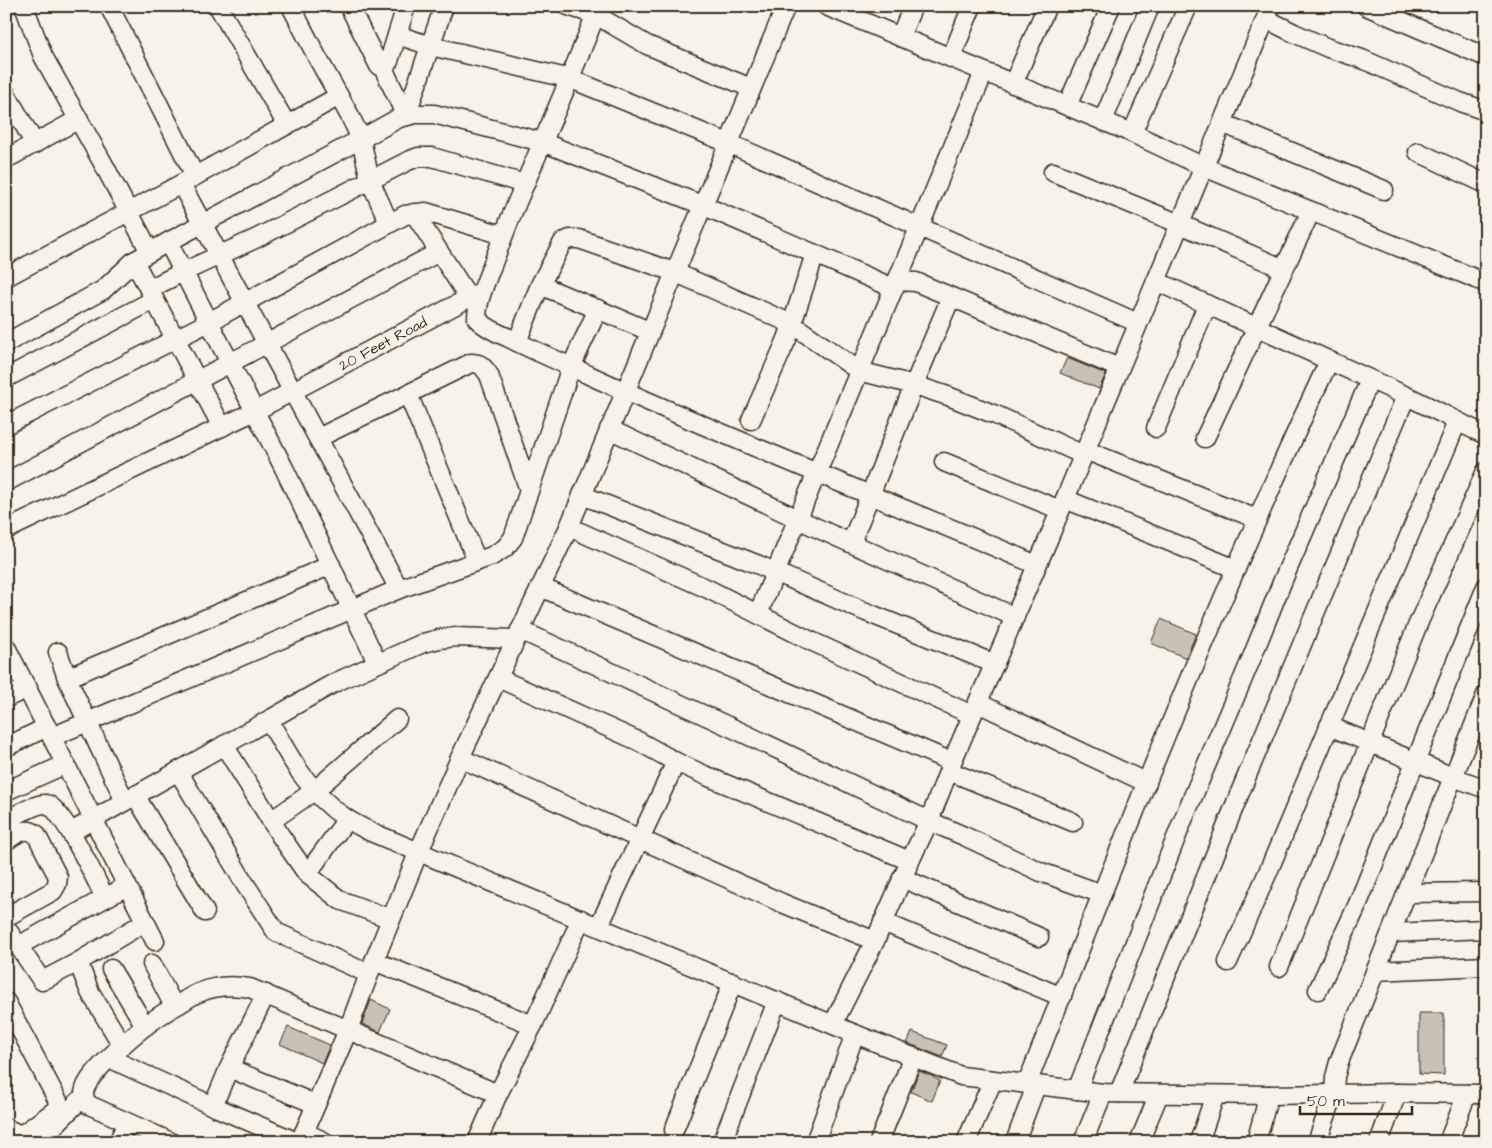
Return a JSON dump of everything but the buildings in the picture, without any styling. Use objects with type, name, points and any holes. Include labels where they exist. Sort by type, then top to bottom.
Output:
[{"type":"street","points":[[24,6],[43,56],[150,252]]},
{"type":"street","points":[[109,6],[188,180],[202,224],[268,343],[399,589]]},
{"type":"street","points":[[218,6],[287,125]]},
{"type":"street","points":[[291,6],[361,139],[370,180],[389,223]]},
{"type":"street","points":[[349,6],[379,66],[384,68],[406,116]]},
{"type":"street","points":[[384,68],[389,61],[406,6]]},
{"type":"street","points":[[406,116],[444,6]]},
{"type":"street","points":[[568,6],[598,11],[646,45],[751,88]]},
{"type":"street","points":[[300,1139],[348,1030],[418,851],[568,527],[786,6]]},
{"type":"street","points":[[826,6],[1132,133],[1204,167],[1486,284]]},
{"type":"street","points":[[900,37],[913,6]]},
{"type":"street","points":[[951,58],[972,6]]},
{"type":"street","points":[[1013,84],[1047,6]]},
{"type":"street","points":[[1067,106],[1111,6]]},
{"type":"street","points":[[1102,121],[1150,6]]},
{"type":"street","points":[[1132,133],[1188,6]]},
{"type":"street","points":[[1372,8],[1486,57]]},
{"type":"street","points":[[598,11],[571,79],[476,294],[477,319],[483,326],[625,391],[1037,565]]},
{"type":"street","points":[[833,1024],[875,941],[929,822],[1268,12],[1294,33],[1328,48],[1362,59],[1460,102],[1486,111]]},
{"type":"street","points":[[397,35],[431,46],[571,79],[728,143],[1138,323]]},
{"type":"street","points":[[758,614],[984,72]]},
{"type":"street","points":[[6,94],[35,144]]},
{"type":"street","points":[[6,277],[188,180],[339,96]]},
{"type":"street","points":[[6,343],[103,290],[134,262],[150,252],[399,118],[416,114],[434,114],[542,142],[702,205],[891,287],[897,281],[916,282],[1119,368]]},
{"type":"street","points":[[6,159],[79,119]]},
{"type":"street","points":[[1222,123],[1384,190]]},
{"type":"street","points":[[1418,152],[1486,184]]},
{"type":"street","points":[[6,378],[146,304],[152,295],[183,272],[255,239],[418,157],[432,157],[525,184]]},
{"type":"street","points":[[1053,172],[1284,269]]},
{"type":"street","points":[[1205,438],[1311,211]]},
{"type":"street","points":[[6,425],[209,322],[405,215],[426,212],[503,235]]},
{"type":"street","points":[[414,213],[439,252],[476,294]]},
{"type":"street","points":[[517,342],[540,285],[563,242],[570,239],[579,239],[674,272],[792,324],[859,371],[948,396],[996,415],[1080,454],[1085,450]]},
{"type":"street","points":[[168,242],[230,362],[378,662]]},
{"type":"street","points":[[6,482],[439,252]]},
{"type":"street","points":[[751,420],[787,339],[815,254]]},
{"type":"street","points":[[134,262],[222,427]]},
{"type":"street","points":[[1156,282],[1406,396],[1486,435]]},
{"type":"street","points":[[540,285],[650,331]]},
{"type":"street","name":"20 Feet Road","points":[[6,530],[255,412],[476,294]]},
{"type":"street","points":[[851,543],[951,297]]},
{"type":"street","points":[[1156,428],[1207,305]]},
{"type":"street","points":[[6,747],[50,732],[88,722],[399,589],[492,556],[505,548],[513,538],[572,367],[598,309]]},
{"type":"street","points":[[1015,1142],[1062,997],[1102,894],[1257,519],[1328,361]]},
{"type":"street","points":[[318,438],[471,363],[478,363],[484,367],[489,375],[529,490]]},
{"type":"street","points":[[1077,1090],[1183,820],[1283,580],[1370,380]]},
{"type":"street","points":[[408,394],[478,561]]},
{"type":"street","points":[[1083,1142],[1111,1093],[1241,790],[1406,396]]},
{"type":"street","points":[[1228,962],[1268,872],[1457,422]]},
{"type":"street","points":[[609,428],[798,519],[1015,617]]},
{"type":"street","points":[[1085,450],[1257,519]]},
{"type":"street","points":[[944,462],[1063,504],[1236,569]]},
{"type":"street","points":[[1279,967],[1418,624],[1486,471]]},
{"type":"street","points":[[582,494],[775,572],[866,612],[994,664]]},
{"type":"street","points":[[568,527],[708,589],[810,641],[1147,783]]},
{"type":"street","points":[[68,678],[331,565]]},
{"type":"street","points":[[540,587],[1074,822]]},
{"type":"street","points":[[1318,990],[1358,906],[1486,587]]},
{"type":"street","points":[[71,832],[334,683],[423,642],[439,638],[518,635],[743,733],[929,822],[1041,872],[1102,894]]},
{"type":"street","points":[[6,647],[155,941]]},
{"type":"street","points":[[58,652],[100,751],[205,912]]},
{"type":"street","points":[[498,678],[638,740],[676,762],[910,861]]},
{"type":"street","points":[[6,698],[28,688]]},
{"type":"street","points":[[1317,1142],[1334,1094],[1335,1077],[1339,1062],[1486,695]]},
{"type":"street","points":[[269,720],[290,758],[314,791],[347,819],[371,832],[855,1034],[962,1076],[1111,1093],[1270,1095],[1486,1094]]},
{"type":"street","points":[[271,821],[314,791],[397,720]]},
{"type":"street","points":[[1329,726],[1486,789]]},
{"type":"street","points":[[224,745],[271,821],[307,874],[340,900],[390,919]]},
{"type":"street","points":[[460,758],[782,903],[875,941]]},
{"type":"street","points":[[599,926],[676,762]]},
{"type":"street","points":[[6,791],[66,764]]},
{"type":"street","points":[[178,771],[245,884],[276,932],[371,968],[533,1025]]},
{"type":"street","points":[[6,820],[44,803],[50,805],[71,832],[105,898]]},
{"type":"street","points":[[307,874],[347,819]]},
{"type":"street","points":[[6,841],[25,830],[31,830],[36,834],[58,877],[53,891],[11,932]]},
{"type":"street","points":[[902,878],[1039,937]]},
{"type":"street","points":[[11,932],[105,898],[127,886]]},
{"type":"street","points":[[1406,893],[1486,892]]},
{"type":"street","points":[[477,1142],[581,919]]},
{"type":"street","points":[[11,932],[42,981],[145,922]]},
{"type":"street","points":[[883,922],[1062,997]]},
{"type":"street","points":[[1391,933],[1486,929]]},
{"type":"street","points":[[78,962],[90,992],[122,1045]]},
{"type":"street","points":[[152,964],[174,1006]]},
{"type":"street","points":[[1375,971],[1486,966]]},
{"type":"street","points":[[111,969],[145,1026]]},
{"type":"street","points":[[674,1130],[732,982]]},
{"type":"street","points":[[38,1142],[84,1096],[86,1087],[109,1058],[145,1026],[162,1013],[200,992],[216,987],[234,985],[266,994],[498,1094]]},
{"type":"street","points":[[213,1106],[229,1068],[266,994]]},
{"type":"street","points":[[722,1142],[777,1001]]},
{"type":"street","points":[[6,1002],[58,1101],[56,1109],[24,1133],[18,1134],[6,1128]]},
{"type":"street","points":[[815,1142],[855,1034]]},
{"type":"street","points":[[879,1142],[914,1057]]},
{"type":"street","points":[[109,1058],[213,1106],[300,1139],[326,1142]]},
{"type":"street","points":[[229,1068],[315,1104]]},
{"type":"street","points":[[966,1142],[992,1080]]},
{"type":"street","points":[[1379,1142],[1397,1093]]},
{"type":"street","points":[[1140,1142],[1159,1094]]},
{"type":"street","points":[[1199,1142],[1215,1094]]},
{"type":"street","points":[[1448,1142],[1467,1094]]},
{"type":"street","points":[[1256,1142],[1270,1095]]},
{"type":"street","points":[[84,1096],[87,1104],[171,1142]]},
{"type":"street","points":[[118,1142],[127,1123]]}]
